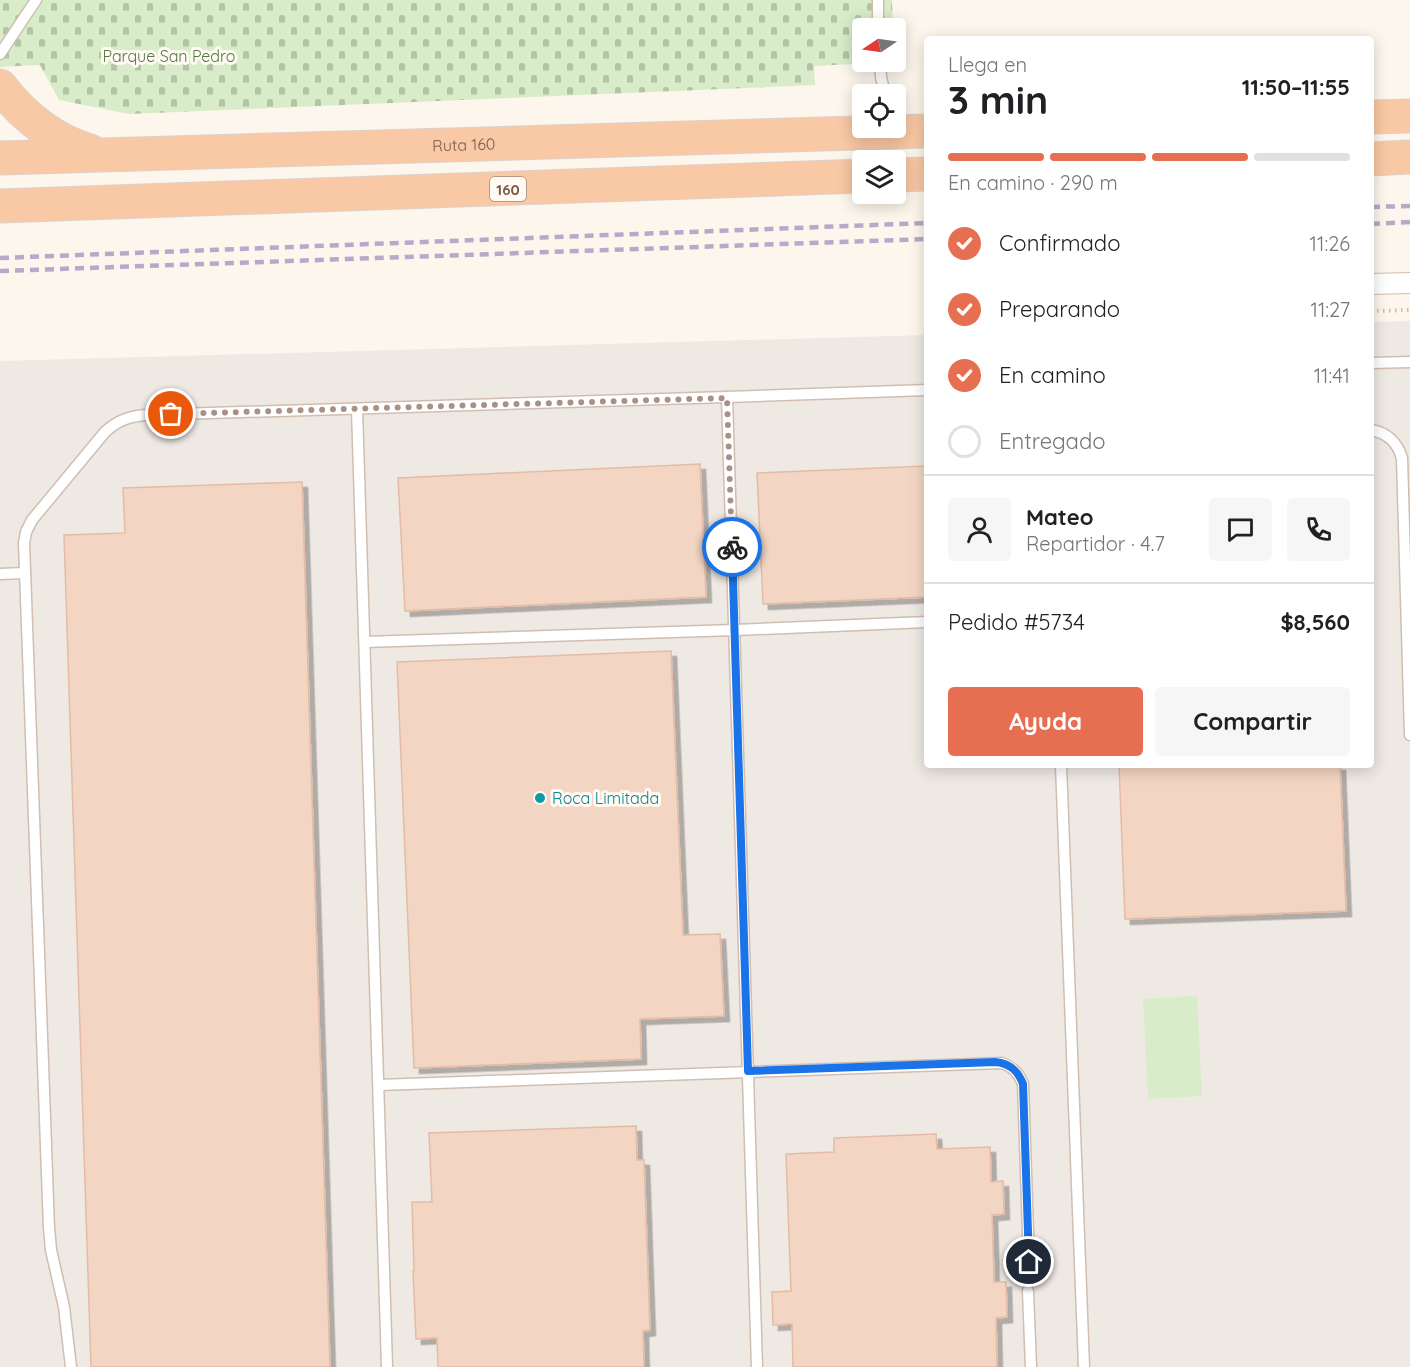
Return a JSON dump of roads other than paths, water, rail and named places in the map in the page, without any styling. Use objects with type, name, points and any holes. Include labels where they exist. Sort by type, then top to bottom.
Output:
[{"type":"highway","points":[[0,86],[25,116],[40,127],[72,146],[103,155]]},
{"type":"highway","points":[[1374,117],[1410,116]]},
{"type":"highway","name":"Ruta 160","points":[[0,158],[852,132]]},
{"type":"highway","points":[[1374,159],[1410,157]]},
{"type":"highway","points":[[906,175],[924,174]]},
{"type":"highway","name":"160","points":[[0,206],[852,176]]},
{"type":"street","points":[[1374,284],[1410,283]]},
{"type":"lane","points":[[0,54],[36,0]]},
{"type":"lane","points":[[878,0],[879,18]]},
{"type":"lane","points":[[1374,363],[1410,362]]},
{"type":"lane","points":[[71,1367],[64,1307],[51,1250],[49,1228],[24,543],[32,520],[105,432],[113,424],[123,419],[147,415],[924,390]]},
{"type":"lane","points":[[727,398],[757,1367]]},
{"type":"lane","points":[[357,409],[387,1367]]},
{"type":"lane","points":[[1374,431],[1381,432],[1395,442],[1402,458],[1410,735]]},
{"type":"lane","points":[[0,574],[25,573]]},
{"type":"lane","points":[[365,642],[924,622]]},
{"type":"lane","points":[[1062,768],[1084,1367]]},
{"type":"lane","points":[[379,1084],[1002,1063],[1009,1065],[1023,1084],[1029,1262]]},
{"type":"lane","points":[[1028,1291],[1031,1367]]},
{"type":"railway","points":[[1374,207],[1410,206]]},
{"type":"railway","points":[[1374,224],[1410,222]]},
{"type":"railway","points":[[0,258],[924,223]]},
{"type":"railway","points":[[0,271],[924,239]]},
{"type":"place","name":"Roca Limitada","points":[[540,798]]},
{"type":"park label","name":"Parque San Pedro","points":[[169,56]]}]
